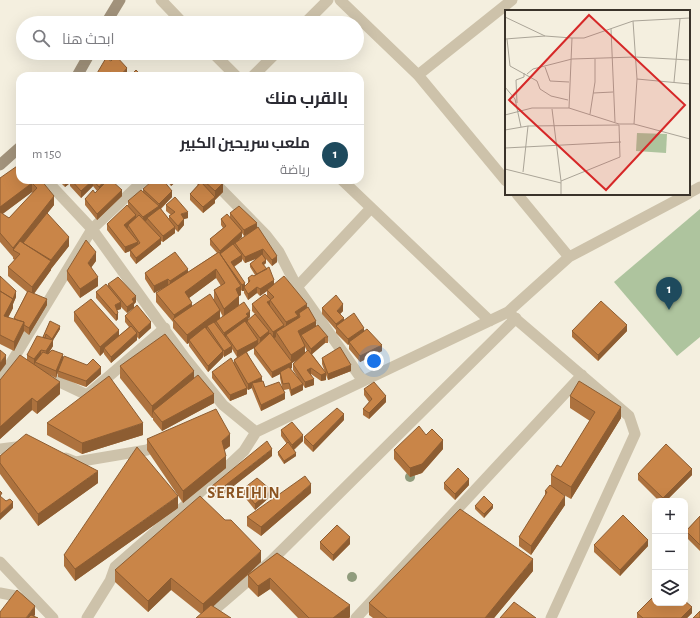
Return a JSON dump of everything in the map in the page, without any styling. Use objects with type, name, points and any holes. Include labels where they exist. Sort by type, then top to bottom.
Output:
[{"type":"main road","points":[[110,16],[120,0]]},
{"type":"main road","points":[[79,72],[86,60]]},
{"type":"main road","points":[[0,165],[16,152]]},
{"type":"street","points":[[161,0],[176,16]]},
{"type":"street","points":[[312,16],[328,0]]},
{"type":"street","points":[[340,0],[357,16]]},
{"type":"street","points":[[418,75],[512,0]]},
{"type":"street","points":[[364,23],[418,75],[505,180]]},
{"type":"street","points":[[220,60],[232,72]]},
{"type":"street","points":[[257,72],[269,60]]},
{"type":"street","points":[[50,184],[92,229],[165,328],[184,358],[223,405],[256,432]]},
{"type":"street","points":[[0,381],[17,361],[92,229],[140,184]]},
{"type":"street","points":[[216,184],[266,234],[279,252],[297,287],[363,381]]},
{"type":"street","points":[[346,184],[490,321]]},
{"type":"street","points":[[690,193],[700,187]]},
{"type":"street","points":[[518,195],[569,257]]},
{"type":"street","points":[[205,618],[271,561],[569,257],[686,195]]},
{"type":"street","points":[[297,287],[371,208]]},
{"type":"street","points":[[87,618],[110,581],[115,567],[196,496],[244,451],[256,432],[490,321],[512,315]]},
{"type":"street","points":[[512,315],[629,416],[635,434],[551,618]]},
{"type":"street","points":[[34,369],[87,395],[165,328]]},
{"type":"street","points":[[356,618],[582,375]]},
{"type":"street","points":[[210,412],[223,405]]},
{"type":"street","points":[[56,453],[76,462],[147,450],[166,439]]},
{"type":"street","points":[[0,449],[36,445]]},
{"type":"street","points":[[196,496],[206,506]]},
{"type":"street","points":[[256,554],[283,568]]},
{"type":"street","points":[[0,562],[52,618]]},
{"type":"street","points":[[0,593],[16,596],[52,618]]},
{"type":"green space","points":[[700,209],[700,337],[677,356],[614,282]]},
{"type":"building","points":[[105,60],[120,60],[127,68],[124,72],[98,72]]},
{"type":"building","points":[[16,167],[16,184],[31,184],[0,207],[0,178]]},
{"type":"building","points":[[33,184],[44,184],[54,196],[13,248],[0,233],[0,212],[9,218],[37,188]]},
{"type":"building","points":[[75,184],[89,184],[81,191]]},
{"type":"building","points":[[104,184],[115,184],[122,190],[97,214],[85,199],[93,190],[95,193]]},
{"type":"building","points":[[149,184],[166,184],[172,191],[159,204],[143,189]]},
{"type":"building","points":[[199,184],[203,184],[215,197],[203,207],[190,194]]},
{"type":"building","points":[[207,184],[222,184],[215,191]]},
{"type":"building","points":[[141,190],[159,206],[143,217],[128,201]]},
{"type":"building","points":[[175,197],[188,212],[181,214],[184,219],[178,226],[169,216],[175,212],[166,205]]},
{"type":"building","points":[[127,205],[136,215],[124,225],[138,242],[125,247],[107,224]]},
{"type":"building","points":[[239,206],[257,223],[244,230],[230,213]]},
{"type":"building","points":[[160,208],[175,227],[163,236],[147,218]]},
{"type":"building","points":[[47,213],[69,237],[51,260],[23,243]]},
{"type":"building","points":[[227,214],[242,231],[220,251],[210,239],[226,226],[221,219]]},
{"type":"building","points":[[139,215],[161,238],[136,258],[130,250],[140,243],[128,225]]},
{"type":"building","points":[[258,227],[277,256],[272,260],[263,249],[245,257],[235,243]]},
{"type":"building","points":[[86,240],[96,252],[88,263],[98,277],[80,289],[67,271]]},
{"type":"building","points":[[20,241],[51,261],[32,287],[8,267],[20,254],[13,250]]},
{"type":"building","points":[[233,244],[242,255],[231,262],[245,283],[242,285],[220,254]]},
{"type":"building","points":[[175,252],[188,269],[170,281],[168,279],[154,286],[145,273]]},
{"type":"building","points":[[219,252],[241,286],[236,289],[239,296],[224,309],[214,290],[225,283],[216,269],[185,292],[192,303],[174,315],[156,293]]},
{"type":"building","points":[[262,254],[266,260],[262,263],[267,269],[257,274],[250,264]]},
{"type":"building","points":[[269,267],[274,280],[260,289],[257,287],[248,294],[244,287],[250,281],[248,278]]},
{"type":"building","points":[[0,276],[16,291],[13,299],[0,291]]},
{"type":"building","points":[[284,276],[307,304],[295,312],[298,316],[286,322],[270,300],[274,297],[267,290]]},
{"type":"building","points":[[118,277],[136,296],[132,299],[134,302],[127,307],[108,284]]},
{"type":"building","points":[[106,284],[121,302],[115,305],[118,313],[116,315],[96,292]]},
{"type":"building","points":[[0,291],[13,299],[4,316],[24,322],[14,342],[0,335]]},
{"type":"building","points":[[28,291],[47,299],[29,328],[24,325],[24,322],[14,318]]},
{"type":"building","points":[[210,294],[220,310],[187,335],[173,319]]},
{"type":"building","points":[[265,294],[271,300],[267,302],[284,325],[273,332],[252,304]]},
{"type":"building","points":[[336,295],[343,304],[337,311],[344,318],[336,324],[322,308]]},
{"type":"building","points":[[91,299],[119,330],[100,347],[74,312]]},
{"type":"building","points":[[601,301],[627,325],[598,355],[572,331]]},
{"type":"building","points":[[244,302],[250,311],[246,314],[248,316],[224,333],[216,321]]},
{"type":"building","points":[[137,305],[151,322],[139,333],[125,316]]},
{"type":"building","points":[[308,307],[316,321],[298,331],[305,346],[291,355],[276,332],[300,317],[299,313]]},
{"type":"building","points":[[354,313],[364,328],[348,339],[336,326]]},
{"type":"building","points":[[255,314],[269,331],[260,338],[247,321]]},
{"type":"building","points":[[50,321],[60,326],[52,339],[46,334],[45,338],[43,337]]},
{"type":"building","points":[[245,321],[258,340],[237,351],[226,335]]},
{"type":"building","points":[[214,322],[232,346],[224,351],[207,326]]},
{"type":"building","points":[[318,325],[328,337],[325,337],[311,349],[301,335]]},
{"type":"building","points":[[131,326],[137,333],[111,357],[104,348]]},
{"type":"building","points":[[205,327],[223,351],[208,366],[189,340]]},
{"type":"building","points":[[367,329],[382,345],[360,356],[349,342]]},
{"type":"building","points":[[270,333],[292,362],[272,372],[254,348]]},
{"type":"building","points":[[165,334],[194,371],[152,406],[120,366]]},
{"type":"building","points":[[37,336],[53,340],[46,351],[41,350],[34,359],[27,355]]},
{"type":"building","points":[[340,347],[351,365],[328,374],[322,358]]},
{"type":"building","points":[[0,350],[6,355],[0,363]]},
{"type":"building","points":[[52,350],[63,354],[56,371],[35,362],[43,352],[48,354]]},
{"type":"building","points":[[308,350],[326,373],[321,375],[311,368],[307,370],[314,379],[305,382],[293,364]]},
{"type":"building","points":[[246,352],[262,377],[248,384],[234,360]]},
{"type":"building","points":[[20,355],[60,382],[37,402],[32,398],[0,427],[0,380]]},
{"type":"building","points":[[64,356],[87,365],[93,359],[101,367],[86,381],[58,371]]},
{"type":"building","points":[[231,358],[247,388],[230,395],[212,372]]},
{"type":"building","points":[[289,367],[303,384],[291,390],[289,383],[283,384],[280,372]]},
{"type":"building","points":[[198,375],[214,394],[162,422],[153,411]]},
{"type":"building","points":[[109,376],[143,423],[82,443],[47,423]]},
{"type":"building","points":[[263,381],[265,387],[279,382],[285,393],[261,405],[252,383]]},
{"type":"building","points":[[579,381],[621,407],[571,487],[551,475],[557,465],[561,467],[595,412],[570,396]]},
{"type":"building","points":[[374,382],[386,396],[369,413],[363,409],[372,399],[364,389]]},
{"type":"building","points":[[337,408],[344,414],[313,446],[304,437]]},
{"type":"building","points":[[216,409],[230,434],[222,441],[226,456],[183,491],[147,439]]},
{"type":"building","points":[[292,422],[303,435],[292,445],[281,430]]},
{"type":"building","points":[[419,426],[426,435],[432,429],[443,440],[422,464],[410,468],[394,450]]},
{"type":"building","points":[[26,434],[98,471],[38,514],[0,463],[0,456]]},
{"type":"building","points":[[267,441],[272,449],[217,492],[212,486]]},
{"type":"building","points":[[288,442],[296,453],[284,461],[278,452]]},
{"type":"building","points":[[666,444],[692,469],[663,498],[638,474]]},
{"type":"building","points":[[137,447],[178,496],[75,569],[64,555]]},
{"type":"building","points":[[458,468],[469,479],[455,494],[444,483]]},
{"type":"building","points":[[305,476],[311,484],[261,527],[247,517]]},
{"type":"building","points":[[257,478],[271,490],[255,504],[243,489]]},
{"type":"building","points":[[550,485],[565,496],[531,546],[519,537],[547,492],[545,491]]},
{"type":"building","points":[[0,496],[6,501],[10,499],[13,502],[0,514]]},
{"type":"building","points":[[200,496],[225,520],[231,520],[261,551],[203,604],[171,578],[148,601],[115,570]]},
{"type":"building","points":[[484,496],[493,505],[484,514],[475,506]]},
{"type":"building","points":[[460,509],[533,559],[485,618],[387,618],[369,603]]},
{"type":"building","points":[[623,515],[648,540],[620,570],[594,545]]},
{"type":"building","points":[[700,516],[700,545],[688,533],[688,529]]},
{"type":"building","points":[[337,525],[350,537],[333,555],[320,542]]},
{"type":"building","points":[[277,553],[350,605],[333,618],[309,618],[270,578],[258,586],[248,575]]},
{"type":"building","points":[[17,590],[35,606],[26,618],[0,618],[0,612]]},
{"type":"building","points":[[652,598],[652,606],[688,606],[688,604],[692,607],[681,618],[643,618],[637,613]]},
{"type":"building","points":[[514,602],[536,618],[500,618]]},
{"type":"building","points":[[211,605],[231,618],[196,618]]},
{"type":"building","points":[[700,611],[700,618],[693,618]]},
{"type":"building","points":[[31,615],[38,618],[28,618]]},
{"type":"place","name":"ملعب سريحين الكبير","points":[[669,310]]},
{"type":"district","name":"SEREIHIN","points":[[244,492]]}]
